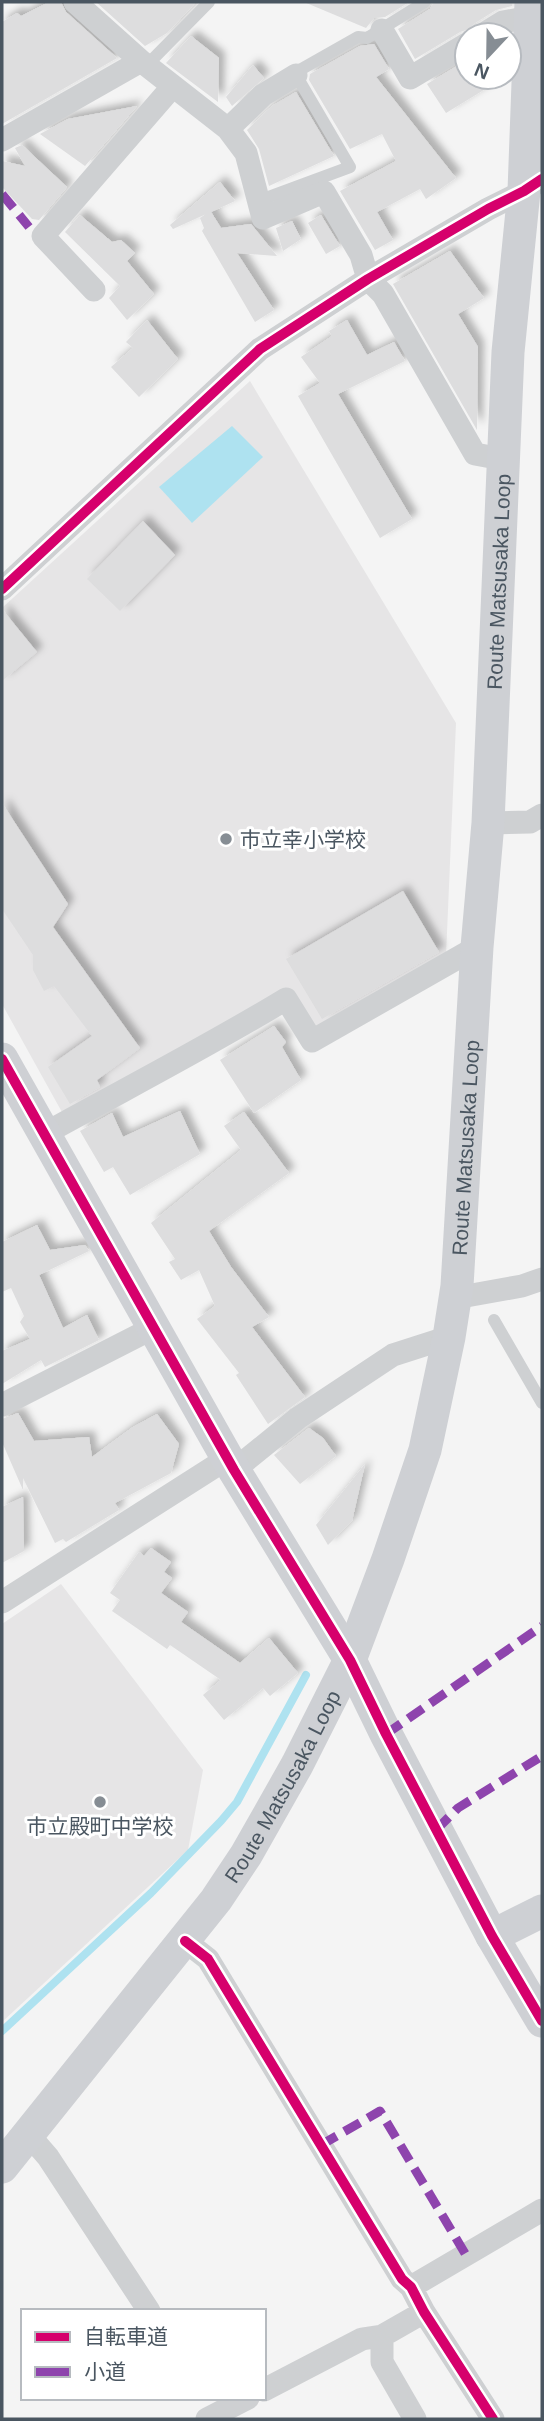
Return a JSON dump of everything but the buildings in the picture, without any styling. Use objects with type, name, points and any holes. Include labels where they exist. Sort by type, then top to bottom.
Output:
[{"type":"main road","name":"Route Matsusaka Loop","points":[[2,2167],[185,1941],[246,1855],[297,1765],[350,1660],[425,1450],[455,1298],[477,947],[488,823],[508,352],[533,185],[531,9]]},
{"type":"main road","points":[[2,1059],[231,1464],[350,1660],[492,1936],[542,2021]]},
{"type":"main road","points":[[492,1936],[542,1911]]},
{"type":"street","points":[[75,2],[144,63],[228,129],[246,153],[263,218],[324,192],[361,255],[368,279],[383,294],[475,454],[502,458]]},
{"type":"street","points":[[505,21],[531,9]]},
{"type":"street","points":[[382,30],[410,78],[453,52]]},
{"type":"street","points":[[2,140],[144,63]]},
{"type":"street","points":[[228,129],[263,96],[296,75]]},
{"type":"street","points":[[94,290],[43,236],[173,86]]},
{"type":"street","points":[[2,589],[260,349],[368,279],[533,185]]},
{"type":"street","points":[[488,823],[538,823]]},
{"type":"street","points":[[44,1134],[205,1048],[286,999],[312,1041],[477,947]]},
{"type":"street","points":[[455,1298],[522,1286],[542,1279]]},
{"type":"street","points":[[2,1405],[153,1328]]},
{"type":"street","points":[[2,1602],[231,1464],[393,1355],[449,1337]]},
{"type":"street","points":[[185,1941],[208,1959],[402,2279],[411,2287],[424,2312],[493,2419]]},
{"type":"street","points":[[28,2134],[48,2157],[148,2309]]},
{"type":"street","points":[[411,2287],[542,2210]]},
{"type":"street","points":[[266,2389],[362,2339],[382,2336],[424,2312]]},
{"type":"street","points":[[382,2336],[382,2362],[415,2419]]},
{"type":"street","points":[[211,2414],[243,2400]]},
{"type":"lane","points":[[144,63],[209,2]]},
{"type":"lane","points":[[258,201],[349,167],[296,75],[298,71],[358,37],[367,38],[382,30],[425,2]]},
{"type":"lane","points":[[494,1320],[542,1403]]},
{"type":"shaded area","name":"市立幸小学校","points":[[250,381],[456,723],[446,956],[316,1030],[289,988],[63,1114],[2,1004],[2,608]]},
{"type":"shaded area","name":"市立殿町中学校","points":[[61,1584],[203,1770],[188,1850],[2,2022],[2,1624]]},
{"type":"water","points":[[232,426],[263,457],[192,523],[159,487]]},
{"type":"waterway","points":[[2,2031],[151,1893],[221,1821],[237,1802],[306,1675]]},
{"type":"marked path","points":[[2,194],[29,227]]},
{"type":"marked path","points":[[386,1734],[542,1626]]},
{"type":"marked path","points":[[436,1830],[458,1808],[542,1756]]},
{"type":"marked path","points":[[321,2145],[380,2111],[466,2255]]},
{"type":"cycle path","points":[[2,589],[260,349],[368,279],[542,179]]},
{"type":"cycle path","points":[[2,1059],[234,1470],[350,1660],[492,1936],[542,2021]]},
{"type":"cycle path","points":[[185,1941],[208,1959],[402,2279],[411,2287],[424,2312],[493,2419]]},
{"type":"place","name":"市立幸小学校","points":[[226,839]]},
{"type":"place","name":"市立殿町中学校","points":[[100,1802]]}]
